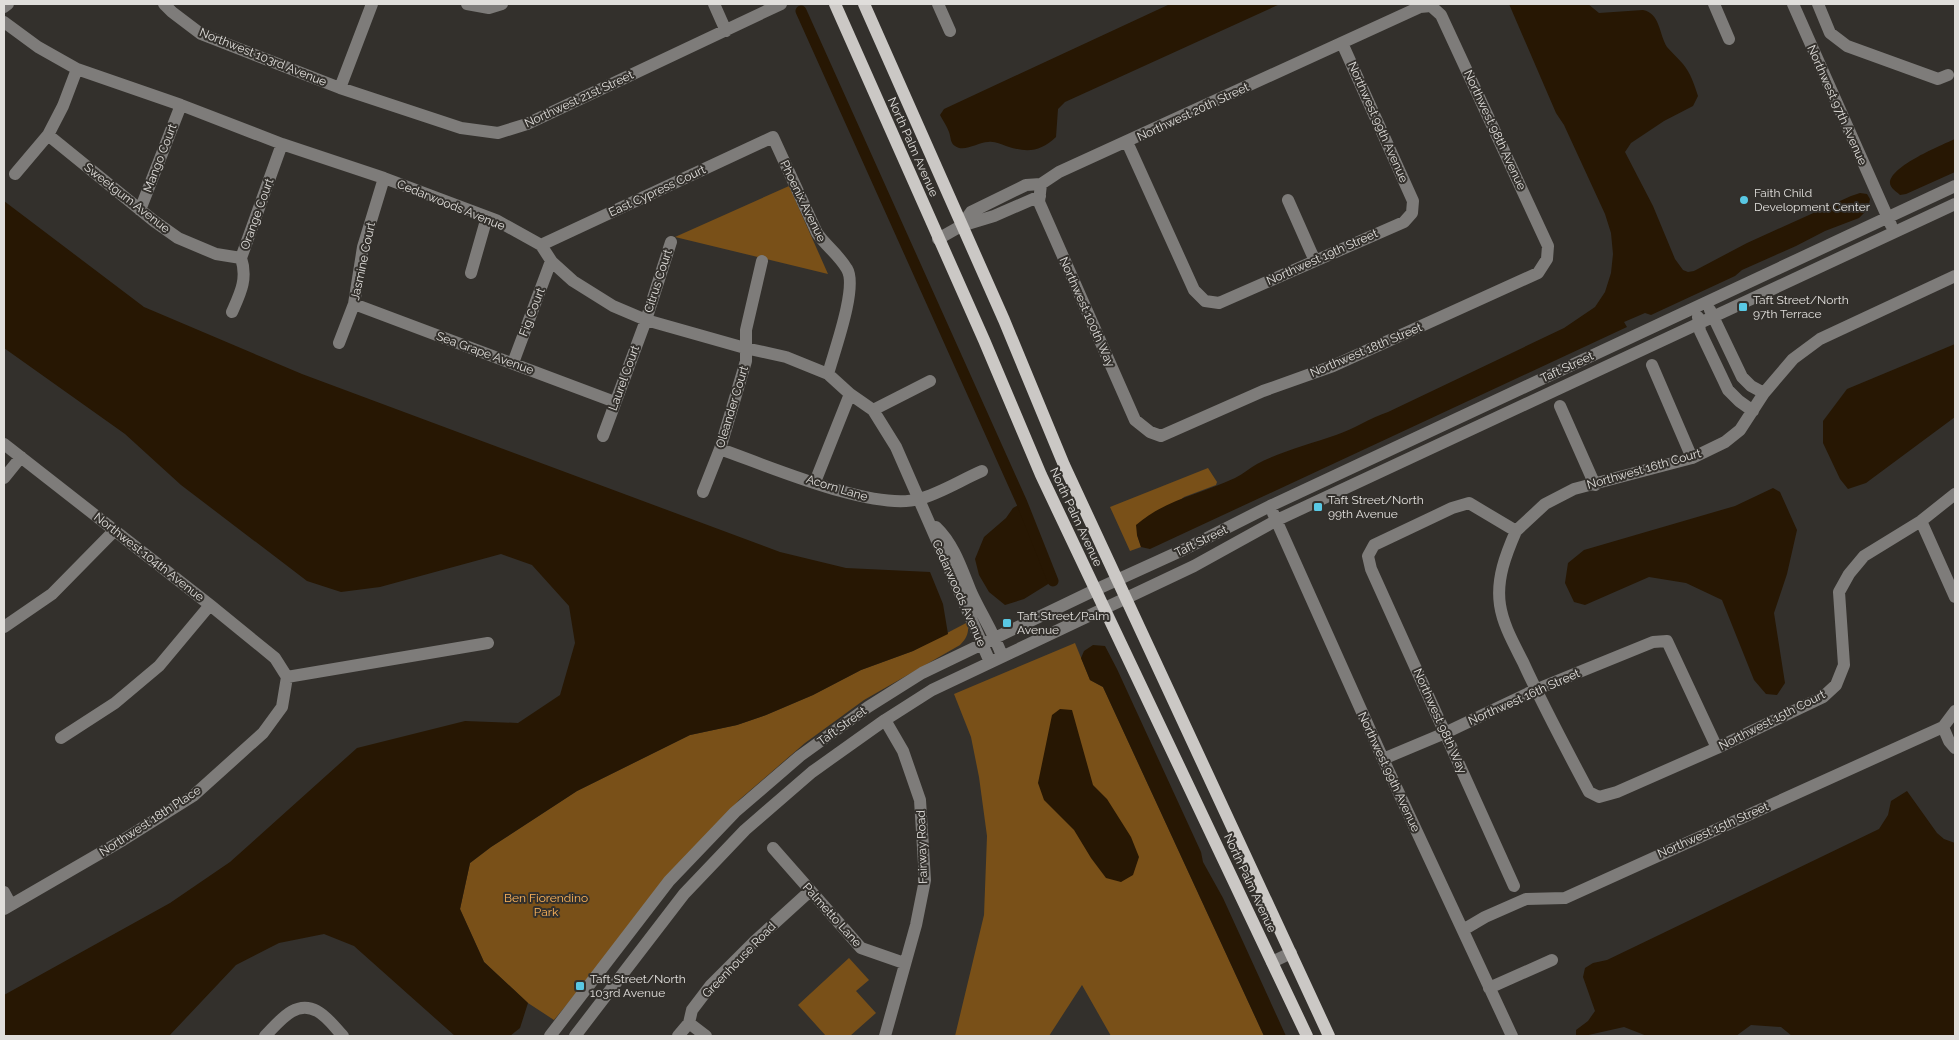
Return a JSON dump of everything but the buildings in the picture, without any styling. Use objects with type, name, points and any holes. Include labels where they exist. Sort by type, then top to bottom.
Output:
[{"type":"main road","name":"North Palm Avenue","points":[[835,4],[984,340],[1041,475],[1307,1036]]},
{"type":"main road","name":"North Palm Avenue","points":[[864,4],[1004,320],[1064,465],[1329,1036]]},
{"type":"street","points":[[4,7],[8,4]]},
{"type":"street","name":"Northwest 103rd Avenue","points":[[164,4],[201,34],[340,88]]},
{"type":"street","points":[[340,88],[372,4]]},
{"type":"street","points":[[467,4],[489,8],[502,4]]},
{"type":"street","points":[[714,4],[726,31]]},
{"type":"street","name":"Northwest 21st Street","points":[[340,88],[461,128],[498,133],[527,124],[781,4]]},
{"type":"street","points":[[938,4],[950,31]]},
{"type":"street","points":[[1714,4],[1729,39]]},
{"type":"street","name":"Northwest 97th Avenue","points":[[1793,4],[1894,232]]},
{"type":"street","points":[[1818,4],[1830,33],[1847,46],[1938,79],[1948,75]]},
{"type":"street","name":"Northwest 20th Street","points":[[938,239],[962,226],[991,217],[998,220],[1040,195],[1059,172],[1420,7],[1431,6]]},
{"type":"street","name":"Northwest 98th Avenue","points":[[1431,6],[1441,15],[1548,246],[1547,259]]},
{"type":"street","name":"Cedarwoods Avenue","points":[[4,22],[38,47],[77,70],[180,105],[282,144],[384,178],[487,217],[541,245],[551,262],[573,281],[613,306],[646,320],[745,348],[786,357],[828,374],[850,394],[873,410],[896,447],[990,662]]},
{"type":"street","name":"Northwest 99th Avenue","points":[[1342,43],[1414,201]]},
{"type":"street","points":[[16,174],[48,135],[63,106],[77,70]]},
{"type":"street","name":"Mango Court","points":[[140,210],[180,105]]},
{"type":"street","name":"Sweetgum Avenue","points":[[48,135],[165,230],[193,246],[216,254],[241,258]]},
{"type":"street","name":"East Cypress Court","points":[[541,245],[773,137]]},
{"type":"street","name":"Phoenix Avenue","points":[[773,137],[817,233],[848,270],[851,283],[846,309],[828,374]]},
{"type":"street","name":"Northwest 19th Street","points":[[1127,142],[1194,290],[1205,300],[1219,303],[1404,222],[1412,212],[1414,201]]},
{"type":"street","name":"Orange Court","points":[[232,312],[244,279],[241,258],[282,144]]},
{"type":"street","name":"Jasmine Court","points":[[339,343],[354,304],[363,247],[384,178]]},
{"type":"street","name":"Northwest 20th Street","points":[[962,226],[971,212],[1026,185],[1040,195]]},
{"type":"street","name":"Taft Street","points":[[550,1036],[669,881],[735,812],[800,756],[868,707],[922,673],[1185,549],[1270,506],[1955,186]]},
{"type":"street","name":"Northwest 100th Way","points":[[1040,195],[1135,420],[1150,432]]},
{"type":"street","points":[[1288,200],[1315,261]]},
{"type":"street","name":"Taft Street","points":[[575,1036],[684,894],[744,830],[812,772],[885,720],[932,690],[1194,566],[1277,520],[1955,204]]},
{"type":"street","points":[[472,273],[487,217]]},
{"type":"street","name":"Citrus Court","points":[[646,320],[671,242]]},
{"type":"street","name":"Northwest 18th Street","points":[[1150,432],[1161,436],[1263,391],[1333,366],[1538,273],[1547,259]]},
{"type":"street","name":"Oleander Court","points":[[704,492],[720,448],[746,361],[746,330],[762,261]]},
{"type":"street","name":"Fig Court","points":[[513,363],[551,262]]},
{"type":"street","name":"Northwest 16th Court","points":[[1516,531],[1544,504],[1574,489],[1692,458],[1726,442],[1740,430],[1764,394],[1792,359],[1820,339],[1955,276]]},
{"type":"street","name":"Sea Grape Avenue","points":[[354,304],[615,402]]},
{"type":"street","points":[[1701,304],[1713,316],[1742,377],[1751,386],[1764,394]]},
{"type":"street","points":[[1701,304],[1700,331],[1728,390],[1753,411]]},
{"type":"street","name":"Laurel Court","points":[[603,436],[646,320]]},
{"type":"street","points":[[1652,365],[1692,458]]},
{"type":"street","points":[[873,410],[930,381]]},
{"type":"street","points":[[815,482],[850,394]]},
{"type":"street","points":[[1560,406],[1595,485]]},
{"type":"street","name":"Northwest 104th Avenue","points":[[4,444],[275,658],[287,676]]},
{"type":"street","name":"Acorn Lane","points":[[720,448],[868,499],[919,500],[982,471]]},
{"type":"street","points":[[4,478],[21,458]]},
{"type":"street","points":[[1955,494],[1922,521],[1955,597]]},
{"type":"street","name":"Northwest 98th Way","points":[[1514,886],[1371,569],[1368,556],[1374,545],[1452,508],[1469,502],[1516,531]]},
{"type":"street","name":"Northwest 99th Avenue","points":[[1270,506],[1383,759],[1512,1036]]},
{"type":"street","name":"Northwest 15th Court","points":[[1536,690],[1589,792],[1599,797],[1617,792],[1717,748],[1823,697],[1836,685],[1844,665],[1839,592],[1849,574],[1864,556],[1922,521]]},
{"type":"street","name":"Cedarwoods Avenue","points":[[929,524],[938,528],[961,564],[972,592],[996,637],[1002,656]]},
{"type":"street","points":[[4,627],[52,594],[114,530]]},
{"type":"street","points":[[1516,531],[1504,561],[1500,579],[1500,604],[1508,630],[1536,690]]},
{"type":"street","points":[[61,738],[114,703],[159,666],[210,605]]},
{"type":"street","name":"Northwest 16th Street","points":[[1383,759],[1445,733],[1536,690],[1653,642],[1667,641],[1717,748]]},
{"type":"street","points":[[287,676],[488,643]]},
{"type":"street","name":"Northwest 18th Place","points":[[7,907],[123,840],[193,796],[263,733],[282,707],[287,676]]},
{"type":"street","name":"Northwest 15th Street","points":[[1463,930],[1485,917],[1526,899],[1565,898],[1943,727],[1955,711]]},
{"type":"street","name":"Fairway Road","points":[[885,720],[903,751],[920,800],[925,880],[916,925],[885,1036]]},
{"type":"street","points":[[1943,727],[1949,741],[1955,748]]},
{"type":"street","name":"Palmetto Lane","points":[[773,848],[861,948],[904,963]]},
{"type":"street","name":"Greenhouse Road","points":[[678,1036],[689,1023],[692,1010],[711,985],[754,942],[810,891]]},
{"type":"street","points":[[4,892],[7,907]]},
{"type":"street","points":[[1272,962],[1291,953]]},
{"type":"street","points":[[1489,988],[1552,960]]},
{"type":"street","points":[[265,1036],[288,1013],[301,1008],[318,1011],[343,1036]]},
{"type":"street","points":[[689,1023],[706,1036]]},
{"type":"green space","points":[[789,186],[828,274],[675,237]]},
{"type":"green space","points":[[1208,468],[1217,482],[1216,485],[1184,497],[1137,535],[1141,547],[1130,551],[1110,507]]},
{"type":"green space","name":"Ben Fiorendino Park","points":[[968,622],[967,635],[960,645],[864,700],[805,743],[739,800],[554,1020],[528,1003],[484,962],[460,909],[470,863],[491,847],[577,791],[690,735],[737,725],[766,715],[813,695],[861,670],[913,651]]},
{"type":"green space","points":[[1075,643],[1090,680],[1103,687],[1264,1036],[1111,1036],[1082,985],[1049,1036],[955,1036],[984,915],[987,836],[979,777],[971,737],[954,694]]},
{"type":"green space","points":[[849,958],[869,980],[856,991],[876,1013],[850,1036],[826,1036],[798,1005]]},
{"type":"shaded area","points":[[1170,4],[1280,4],[1065,102],[1058,109],[1056,137],[1044,146],[1033,150],[1020,150],[995,142],[984,142],[963,148],[959,148],[952,143],[940,115],[944,109]]},
{"type":"shaded area","points":[[1509,4],[1588,4],[1599,13],[1643,10],[1653,15],[1664,42],[1686,68],[1698,96],[1693,106],[1664,121],[1631,143],[1625,152],[1653,206],[1675,259],[1683,270],[1688,272],[1694,271],[1747,243],[1860,193],[1867,194],[1870,199],[1868,209],[1859,218],[1825,231],[1651,315],[1645,313],[1624,322],[1627,327],[1150,549],[1141,547],[1136,525],[1160,509],[1235,478],[1276,455],[1343,433],[1564,328],[1595,307],[1605,292],[1611,273],[1613,254],[1611,233],[1605,214],[1564,125],[1556,113]]},
{"type":"shaded area","points":[[1955,139],[1955,172],[1906,194],[1900,195],[1892,188],[1890,183],[1892,176],[1907,163]]},
{"type":"shaded area","points":[[4,201],[144,307],[302,374],[780,552],[846,568],[930,572],[943,604],[948,634],[913,651],[861,670],[813,695],[766,715],[737,725],[690,735],[577,791],[491,847],[470,863],[460,909],[484,962],[528,1003],[520,1028],[510,1036],[455,1036],[354,946],[324,934],[279,943],[236,965],[169,1036],[4,1036],[4,995],[170,903],[230,862],[357,748],[465,721],[518,723],[560,695],[575,643],[569,606],[532,565],[501,554],[380,587],[341,592],[307,581],[181,485],[125,434],[4,348]]},
{"type":"shaded area","points":[[1955,344],[1955,417],[1866,483],[1848,489],[1840,479],[1823,443],[1823,421],[1847,389]]},
{"type":"shaded area","points":[[1773,488],[1780,492],[1797,530],[1787,574],[1774,613],[1785,683],[1777,695],[1766,694],[1754,680],[1722,600],[1686,583],[1649,577],[1585,605],[1574,602],[1565,583],[1568,563],[1584,550],[1735,506]]},
{"type":"shaded area","points":[[1022,503],[1053,581],[1024,599],[1005,605],[989,592],[979,575],[975,559],[984,537],[1006,518],[1013,508]]},
{"type":"shaded area","points":[[1093,645],[1105,646],[1117,669],[1201,852],[1203,862],[1223,898],[1286,1036],[1264,1036],[1103,687],[1090,680],[1081,658],[1084,651]]},
{"type":"shaded area","points":[[1060,709],[1072,710],[1093,785],[1107,799],[1131,837],[1139,857],[1133,875],[1121,882],[1106,878],[1074,830],[1044,800],[1038,783],[1052,715]]},
{"type":"shaded area","points":[[1907,791],[1937,833],[1944,839],[1955,843],[1955,1036],[1792,1036],[1781,1027],[1751,1025],[1736,1036],[1647,1036],[1624,1027],[1584,1036],[1576,1035],[1576,1030],[1588,1021],[1595,1011],[1583,977],[1585,968],[1593,963],[1607,960],[1879,829],[1888,815],[1891,801]]},
{"type":"waterway","points":[[801,11],[1022,503],[1053,581]]},
{"type":"place","name":"Faith Child Development Center","points":[[1744,200]]},
{"type":"place","name":"Taft Street/North 97th Terrace","points":[[1743,307]]},
{"type":"place","name":"Taft Street/North 99th Avenue","points":[[1318,507]]},
{"type":"place","name":"Taft Street/Palm Avenue","points":[[1007,623]]},
{"type":"place","name":"Taft Street/North 103rd Avenue","points":[[580,986]]}]
